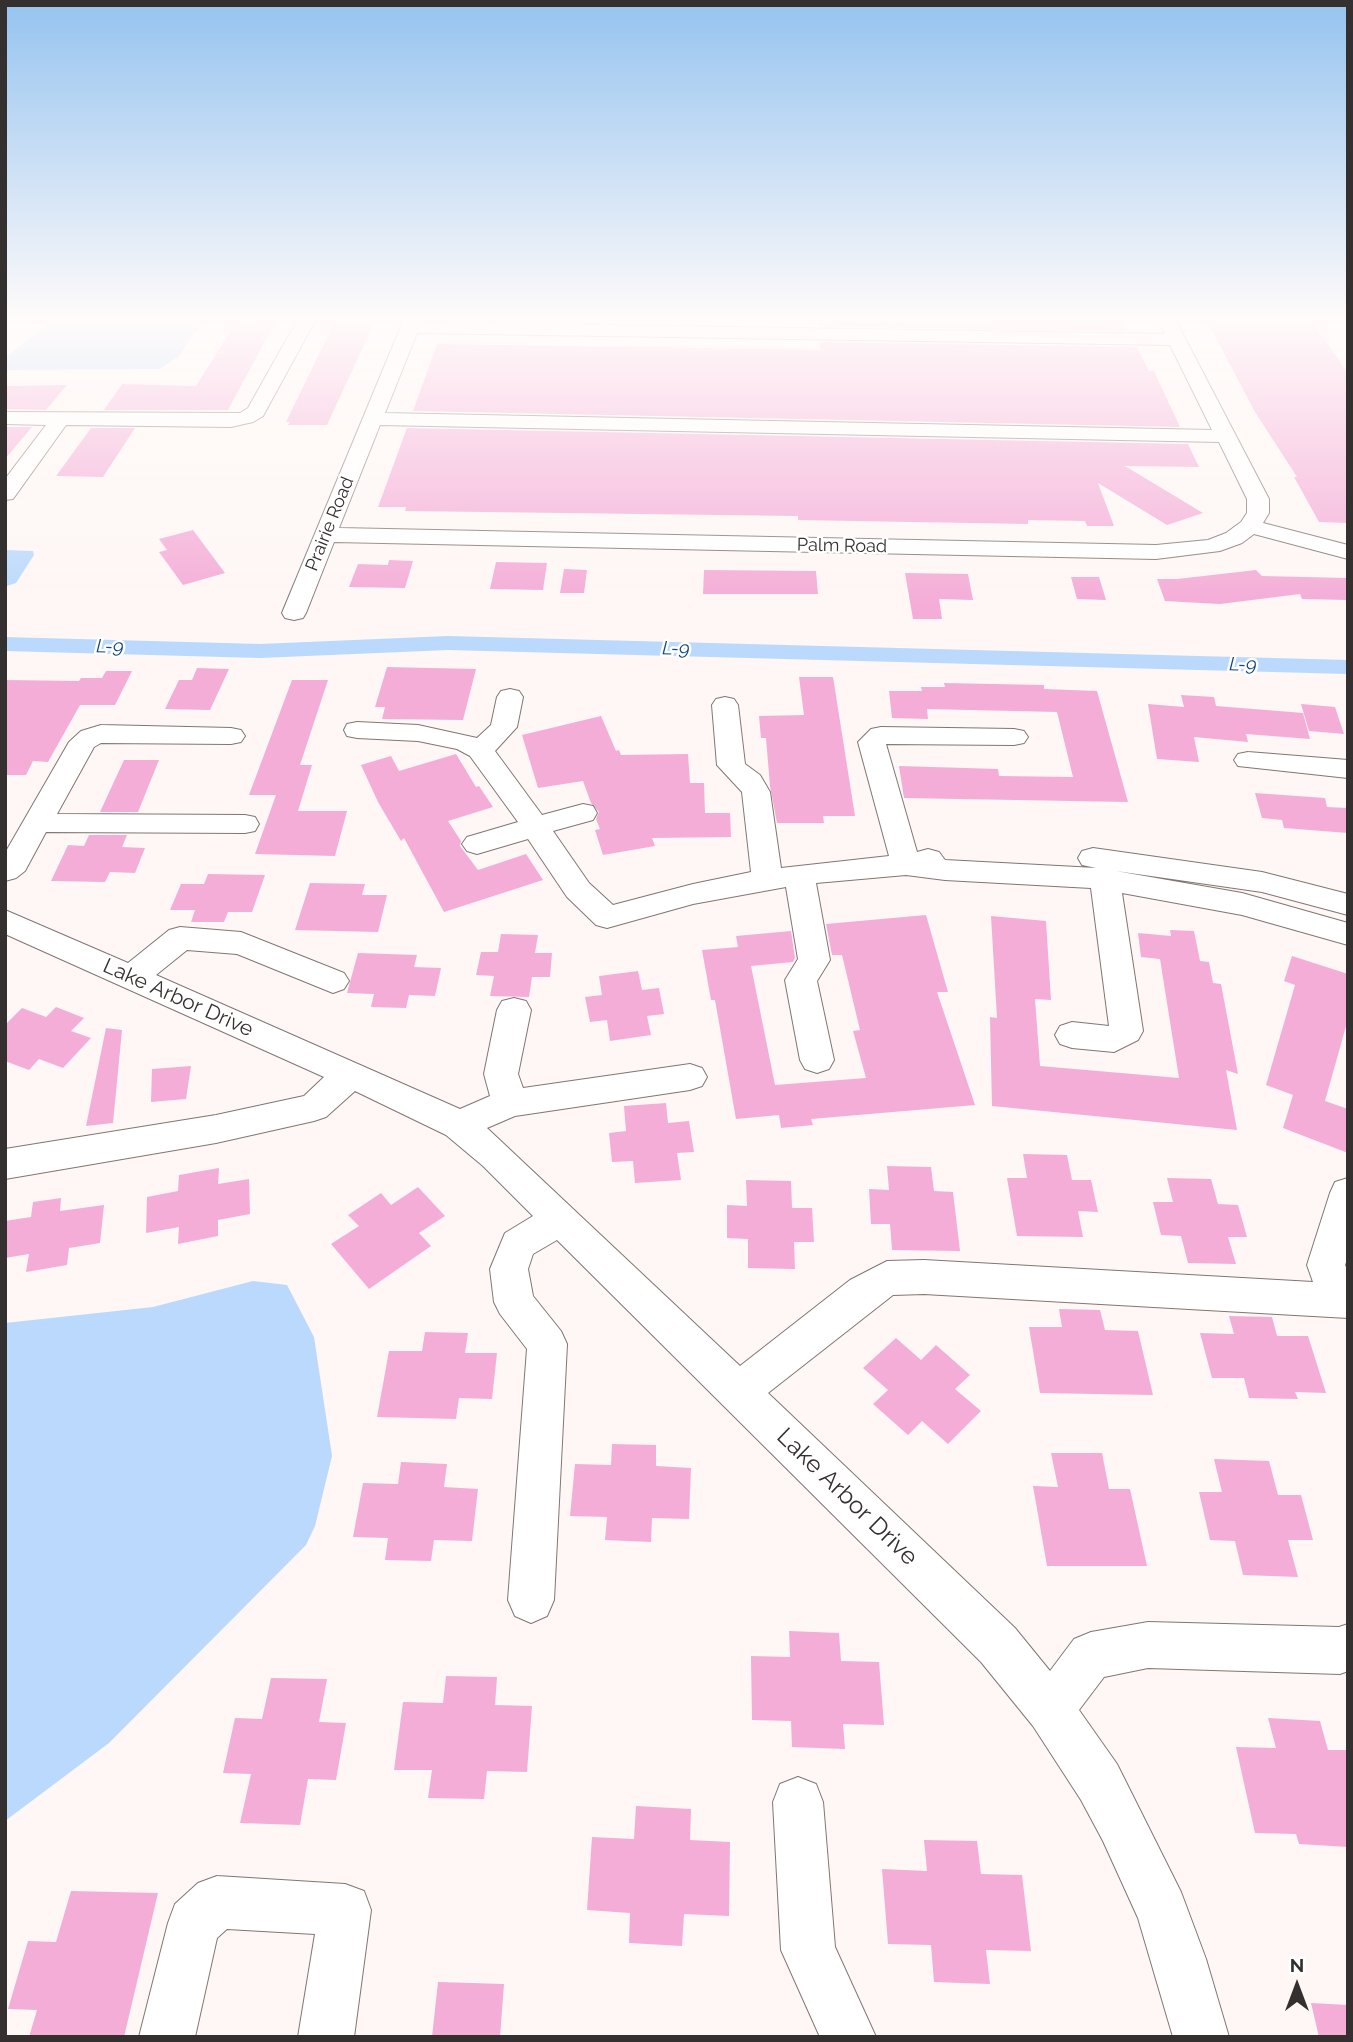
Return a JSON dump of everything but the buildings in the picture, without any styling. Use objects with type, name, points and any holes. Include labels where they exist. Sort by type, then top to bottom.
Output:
[{"type":"street","points":[[5,418],[231,421],[252,414]]},
{"type":"street","name":"Prairie Road","points":[[294,613],[374,414]]},
{"type":"street","points":[[1215,414],[1258,499],[1258,513],[1250,526],[1348,552]]},
{"type":"street","points":[[8,487],[62,417]]},
{"type":"street","points":[[372,419],[1226,436]]},
{"type":"street","name":"Palm Road","points":[[326,535],[1156,552],[1212,546],[1234,538],[1250,526]]},
{"type":"street","points":[[480,750],[505,727],[510,697]]},
{"type":"street","points":[[725,705],[731,765],[740,776],[750,781],[756,792],[767,879]]},
{"type":"street","points":[[357,730],[418,733],[465,743],[480,750],[496,769],[578,890],[607,917],[692,894],[767,879],[906,865],[945,855],[1012,851],[1115,860],[1262,882],[1348,905]]},
{"type":"street","points":[[5,872],[14,864],[83,742],[91,737],[101,733],[231,736]]},
{"type":"street","points":[[906,865],[872,743],[881,735],[1014,737]]},
{"type":"street","points":[[1248,760],[1348,769]]},
{"type":"street","points":[[38,823],[245,824]]},
{"type":"street","points":[[477,844],[535,827]]},
{"type":"street","points":[[906,865],[946,870],[1105,879],[1175,894],[1242,904],[1348,934]]},
{"type":"street","points":[[799,875],[814,960],[801,980],[817,1060]]},
{"type":"street","points":[[1072,1035],[1114,1039],[1126,1031],[1105,879]]},
{"type":"street","name":"Lake Arbor Drive","points":[[5,921],[351,1074],[459,1125],[496,1156],[998,1644],[1050,1709],[1099,1782],[1127,1835],[1179,1959],[1200,2037]]},
{"type":"street","points":[[132,977],[180,939],[241,943],[333,981]]},
{"type":"street","points":[[510,1102],[501,1074],[514,1010]]},
{"type":"street","points":[[5,1164],[216,1129],[314,1107],[351,1074]]},
{"type":"street","points":[[459,1125],[510,1102],[690,1077]]},
{"type":"street","points":[[1344,1300],[1326,1265],[1348,1192]]},
{"type":"street","points":[[531,1600],[547,1344],[514,1302],[509,1269],[518,1244],[561,1219]]},
{"type":"street","points":[[738,1392],[864,1292],[887,1278],[924,1277],[1344,1300]]},
{"type":"street","points":[[1050,1709],[1091,1656],[1148,1645],[1340,1651],[1348,1647]]},
{"type":"street","points":[[798,1802],[808,1950],[848,2037]]},
{"type":"street","points":[[167,2037],[194,1923],[217,1902],[345,1910],[326,2037]]},
{"type":"lane","points":[[535,827],[583,813]]},
{"type":"water","points":[[5,550],[33,551],[34,555],[16,583],[7,586]]},
{"type":"water","points":[[253,1281],[287,1285],[314,1337],[332,1456],[315,1526],[306,1545],[109,1743],[5,1821],[5,1323],[153,1307]]},
{"type":"waterway","name":"L-9","points":[[5,644],[260,651],[448,643],[1348,667]]}]
